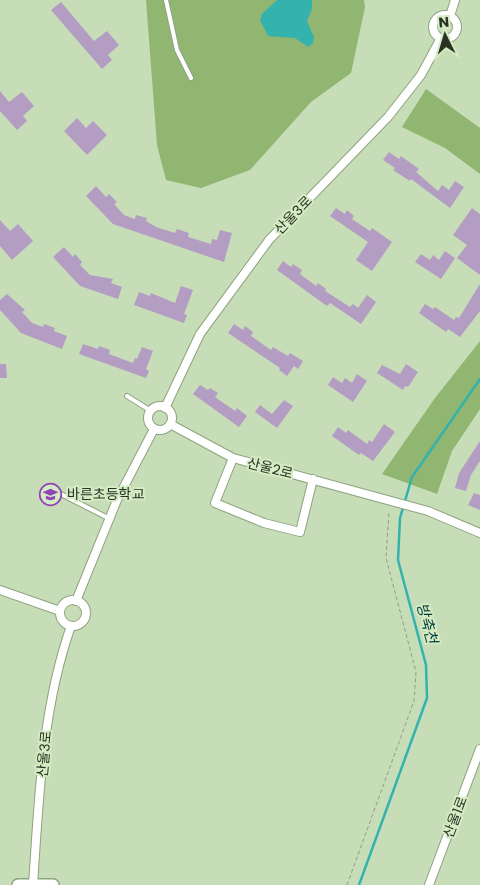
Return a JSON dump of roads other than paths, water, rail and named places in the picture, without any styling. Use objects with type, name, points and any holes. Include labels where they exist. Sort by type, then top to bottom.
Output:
[{"type":"main road","points":[[18,885],[53,885]]},
{"type":"street","points":[[450,16],[455,0]]},
{"type":"street","points":[[440,16],[450,16],[456,23],[456,30],[452,36],[442,38],[434,30],[434,22],[440,16]]},
{"type":"street","name":"산울3로","points":[[164,408],[200,334],[269,240],[388,117],[421,75],[442,38]]},
{"type":"street","points":[[157,407],[164,408],[171,416],[170,424],[164,429],[154,429],[148,421],[151,410],[157,407]]},
{"type":"street","name":"산울2로","points":[[170,424],[233,458],[313,478],[428,511],[480,533]]},
{"type":"street","points":[[76,601],[110,519],[154,429]]},
{"type":"street","points":[[233,458],[215,503],[264,522],[291,530],[300,532],[313,478]]},
{"type":"street","points":[[0,590],[60,611]]},
{"type":"street","points":[[76,601],[85,609],[85,617],[80,624],[71,626],[62,620],[60,611],[67,602],[76,601]]},
{"type":"street","name":"산울3로","points":[[33,885],[46,730],[60,658],[71,626]]},
{"type":"street","name":"산울1로","points":[[429,885],[480,749]]},
{"type":"lane","points":[[166,0],[177,50],[191,78]]},
{"type":"lane","points":[[127,396],[151,410]]},
{"type":"lane","points":[[57,492],[110,519]]},
{"type":"water","points":[[277,0],[312,0],[312,9],[307,21],[314,37],[313,43],[308,47],[295,38],[268,36],[260,20],[262,14]]},
{"type":"waterway","name":"방축천","points":[[359,885],[427,698],[426,665],[398,560],[400,518],[412,477],[480,379]]},
{"type":"place","name":"바른초등학교","points":[[51,494]]}]
